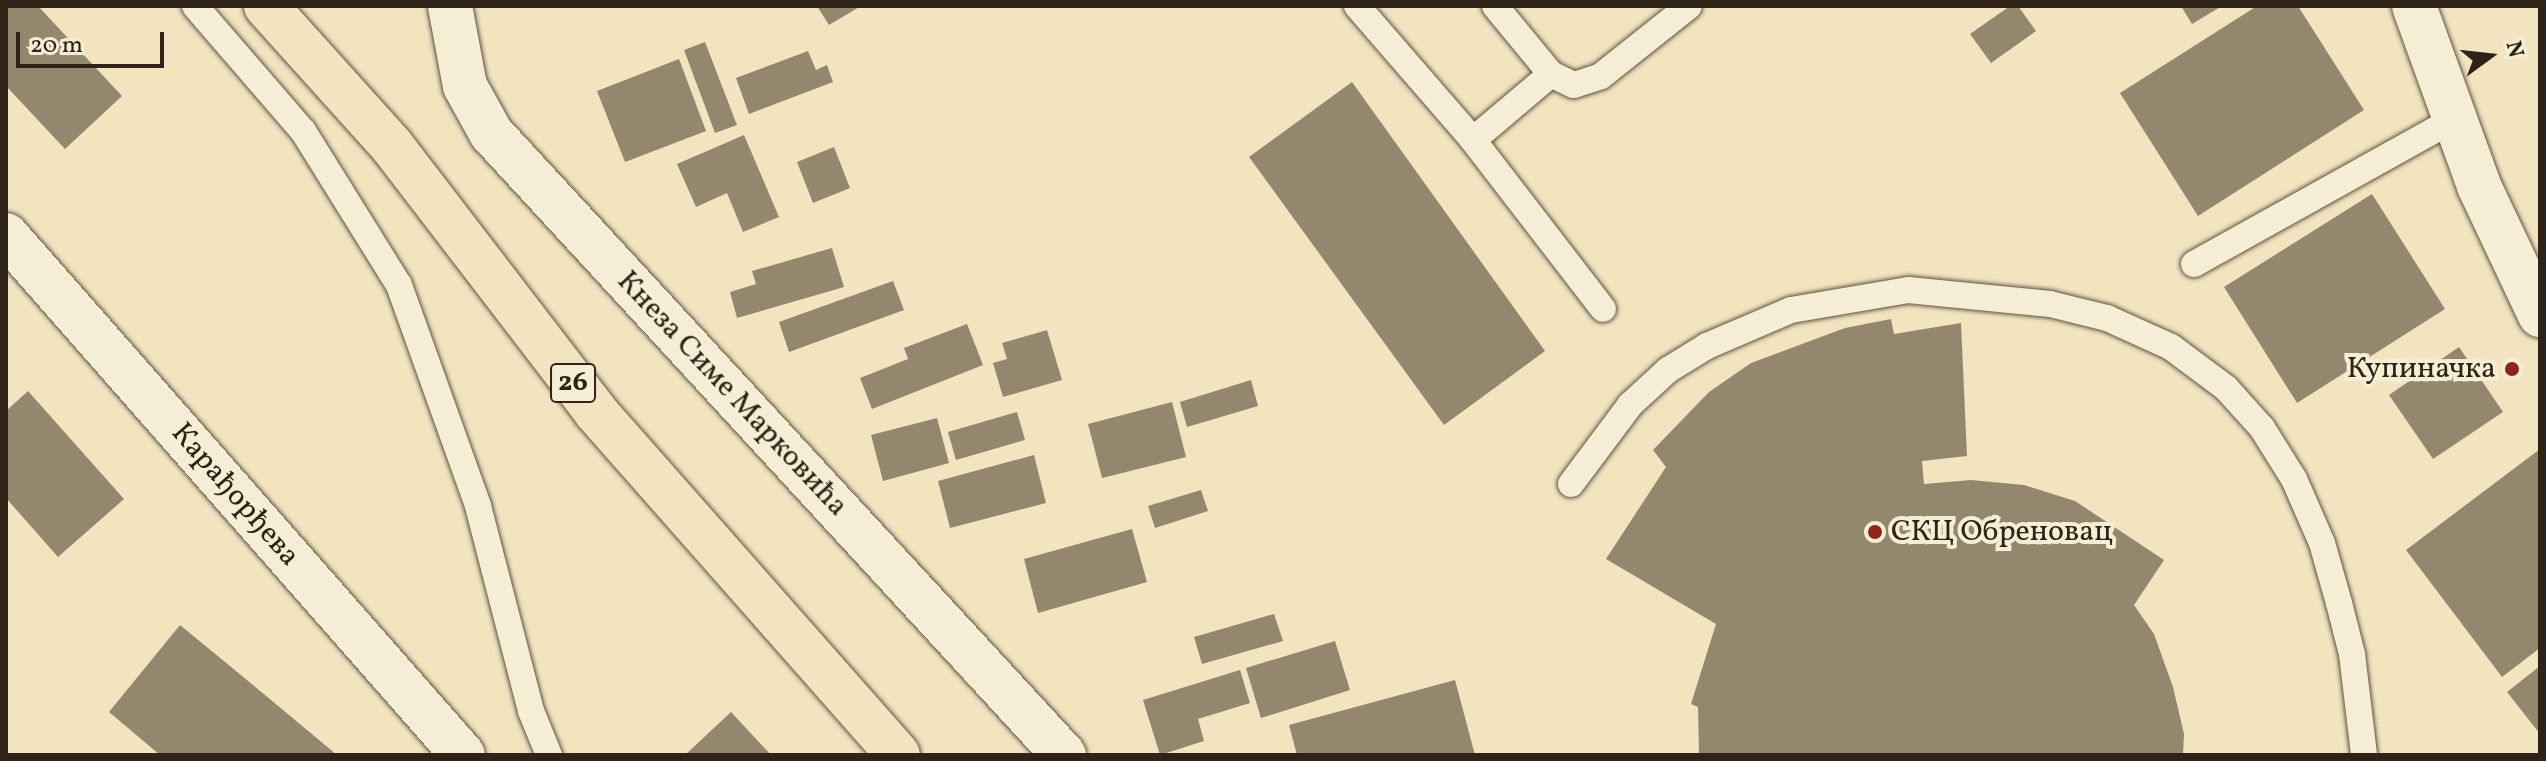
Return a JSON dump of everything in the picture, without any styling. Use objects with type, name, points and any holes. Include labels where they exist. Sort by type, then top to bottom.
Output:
[{"type":"main road","name":"26","points":[[266,6],[392,146],[595,411],[894,753]]},
{"type":"street","name":"Кнеза Симе Марковића","points":[[450,6],[465,86],[491,133],[1064,755]]},
{"type":"street","points":[[2414,6],[2454,119],[2509,257],[2540,315]]},
{"type":"street","name":"Карађорђева","points":[[6,235],[463,755]]},
{"type":"lane","points":[[195,6],[303,131],[399,285],[478,506],[531,711],[549,755]]},
{"type":"lane","points":[[1357,6],[1473,140],[1603,309]]},
{"type":"lane","points":[[1495,6],[1551,74],[1574,85],[1601,76],[1689,6]]},
{"type":"lane","points":[[1473,140],[1551,74]]},
{"type":"lane","points":[[2194,264],[2454,119]]},
{"type":"lane","points":[[1571,484],[1630,405],[1668,370],[1707,346],[1791,310],[1908,290],[2050,304],[2107,318],[2171,347],[2226,388],[2262,428],[2294,479],[2322,543],[2352,654],[2364,755]]},
{"type":"building","points":[[6,6],[38,6],[122,96],[65,149],[6,86]]},
{"type":"building","points":[[817,6],[861,6],[829,25]]},
{"type":"building","points":[[2010,6],[2018,6],[2036,31],[1991,63],[1970,34]]},
{"type":"building","points":[[2181,6],[2222,6],[2192,24]]},
{"type":"building","points":[[2257,6],[2298,6],[2364,110],[2198,216],[2120,93]]},
{"type":"building","points":[[705,42],[737,125],[715,133],[684,50]]},
{"type":"building","points":[[808,51],[816,70],[827,65],[833,82],[749,114],[736,78]]},
{"type":"building","points":[[679,59],[706,131],[625,162],[597,91]]},
{"type":"building","points":[[1352,82],[1545,351],[1444,425],[1249,157]]},
{"type":"building","points":[[744,135],[779,217],[743,232],[727,193],[696,207],[677,164]]},
{"type":"building","points":[[834,147],[850,188],[813,203],[797,162]]},
{"type":"building","points":[[2372,194],[2445,309],[2297,403],[2224,287]]},
{"type":"building","points":[[832,248],[844,287],[737,318],[730,292],[756,284],[752,271]]},
{"type":"building","points":[[893,281],[904,310],[789,352],[779,322]]},
{"type":"building","name":"СКЦ Обреновац","points":[[1891,319],[1894,334],[1961,323],[1967,456],[1922,461],[1924,484],[1971,480],[2024,485],[2075,501],[2164,560],[2134,605],[2154,634],[2173,687],[2184,734],[2183,755],[1699,755],[1698,707],[1691,704],[1716,624],[1606,559],[1666,467],[1653,450],[1709,392],[1751,363],[1845,328]]},
{"type":"building","points":[[967,324],[983,365],[872,409],[860,378],[908,359],[904,348]]},
{"type":"building","points":[[1047,330],[1062,380],[1003,397],[993,363],[1007,359],[1002,343]]},
{"type":"building","points":[[2459,347],[2503,412],[2433,459],[2389,395]]},
{"type":"building","points":[[1251,380],[1258,406],[1187,427],[1180,402]]},
{"type":"building","points":[[28,391],[124,499],[58,557],[6,498],[6,411]]},
{"type":"building","points":[[1172,402],[1186,457],[1102,478],[1088,424]]},
{"type":"building","points":[[1017,412],[1025,440],[956,460],[948,432]]},
{"type":"building","points":[[937,418],[949,463],[883,481],[871,435]]},
{"type":"building","points":[[2540,449],[2540,648],[2502,677],[2406,550]]},
{"type":"building","points":[[1034,455],[1046,503],[950,528],[938,481]]},
{"type":"building","points":[[1201,490],[1208,511],[1155,528],[1148,506]]},
{"type":"building","points":[[1132,529],[1147,582],[1038,613],[1024,559]]},
{"type":"building","points":[[1274,614],[1283,641],[1202,664],[1194,637]]},
{"type":"building","points":[[180,625],[337,755],[160,755],[109,712]]},
{"type":"building","points":[[1335,641],[1350,690],[1261,718],[1246,668]]},
{"type":"building","points":[[2540,666],[2540,734],[2507,692]]},
{"type":"building","points":[[1240,670],[1250,703],[1198,719],[1204,741],[1160,755],[1143,700]]},
{"type":"building","points":[[1455,680],[1475,755],[1297,755],[1289,725]]},
{"type":"building","points":[[731,712],[771,755],[685,755]]},
{"type":"place","name":"Купиначка","points":[[2512,369]]},
{"type":"place","name":"СКЦ Обреновац","points":[[1875,532]]}]
